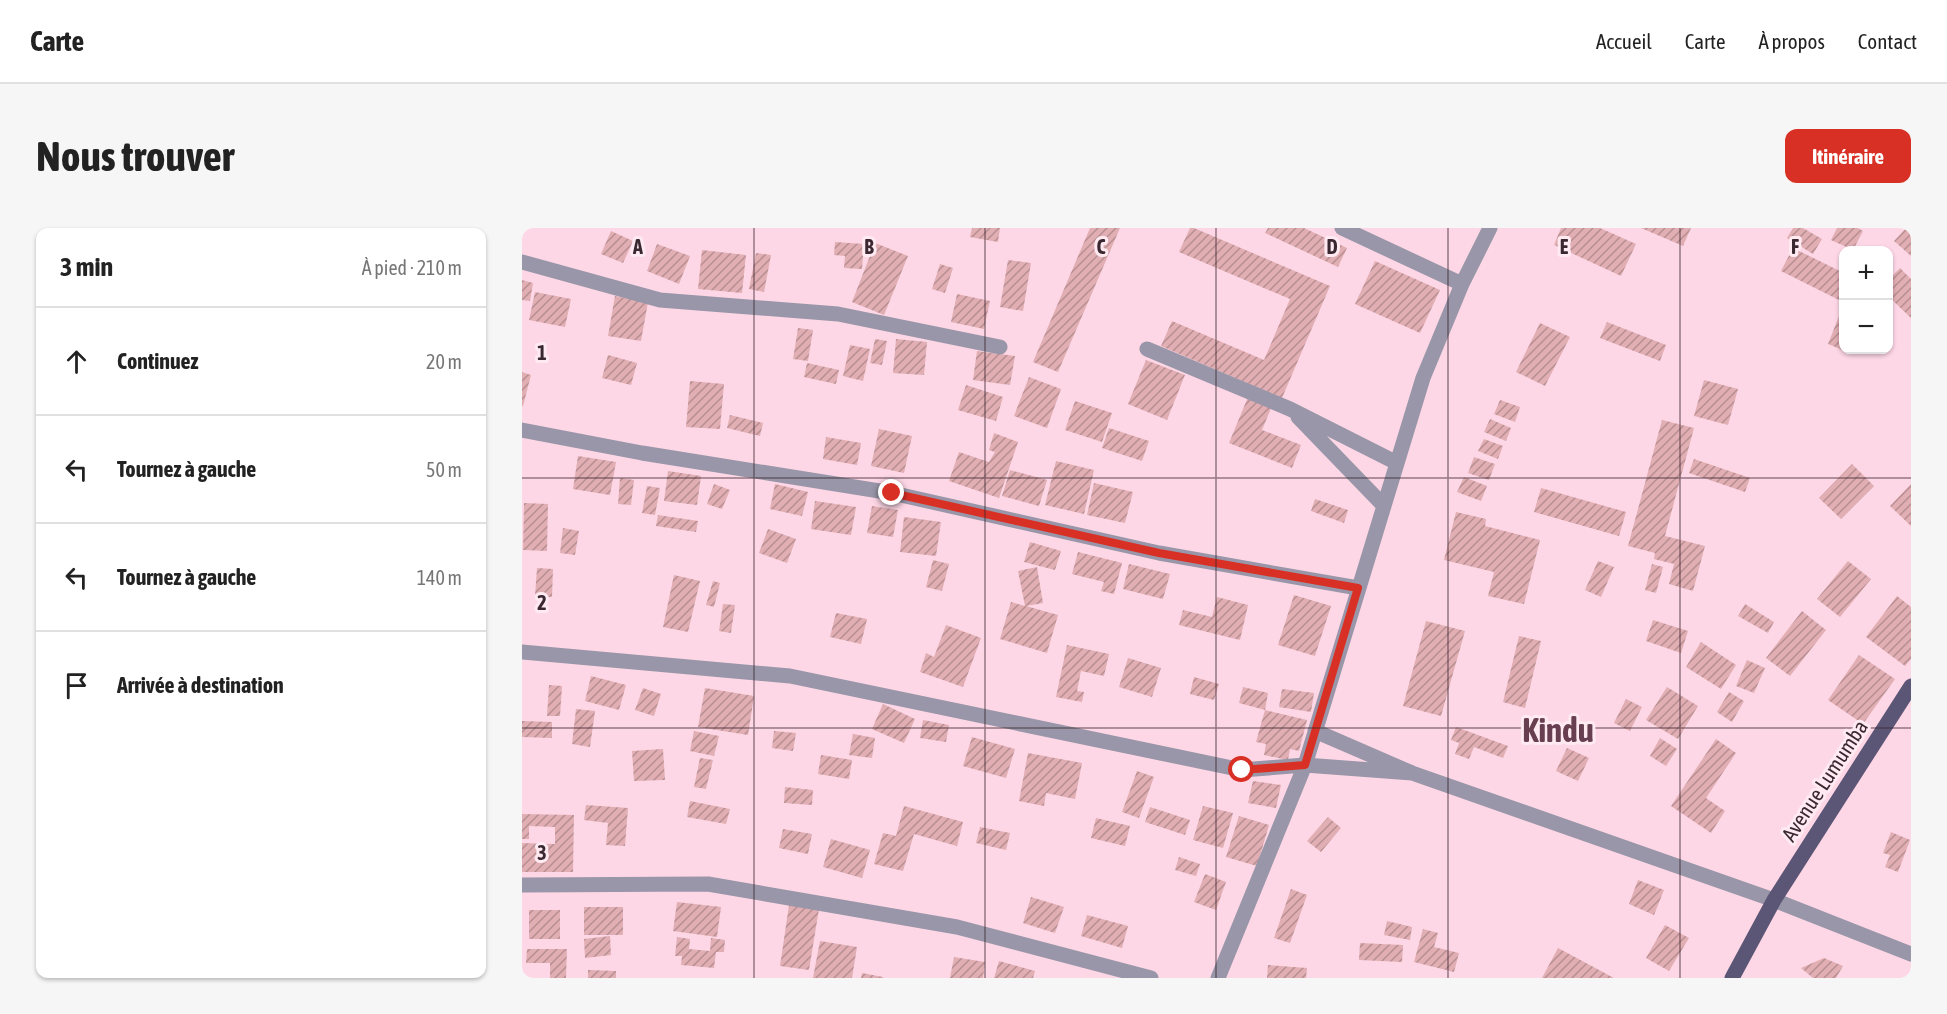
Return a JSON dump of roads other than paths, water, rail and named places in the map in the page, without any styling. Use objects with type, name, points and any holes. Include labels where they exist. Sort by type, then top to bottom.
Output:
[{"type":"main road","name":"Avenue Lumumba","points":[[1732,978],[1774,900],[1911,686]]},
{"type":"street","points":[[1342,228],[1462,284]]},
{"type":"street","points":[[1218,978],[1305,765],[1423,378],[1462,284],[1490,228]]},
{"type":"street","points":[[522,262],[660,300],[838,314],[1000,347]]},
{"type":"street","points":[[1147,349],[1290,409],[1397,463]]},
{"type":"street","points":[[1290,409],[1384,506]]},
{"type":"street","points":[[522,430],[642,453],[892,493],[1159,553],[1358,588]]},
{"type":"street","points":[[522,651],[790,676],[1242,770],[1305,765],[1412,773]]},
{"type":"street","points":[[1315,731],[1412,773],[1774,900],[1911,954]]},
{"type":"street","points":[[522,885],[708,884],[957,927],[1152,978]]},
{"type":"district","name":"Kindu","points":[[1558,730]]}]
